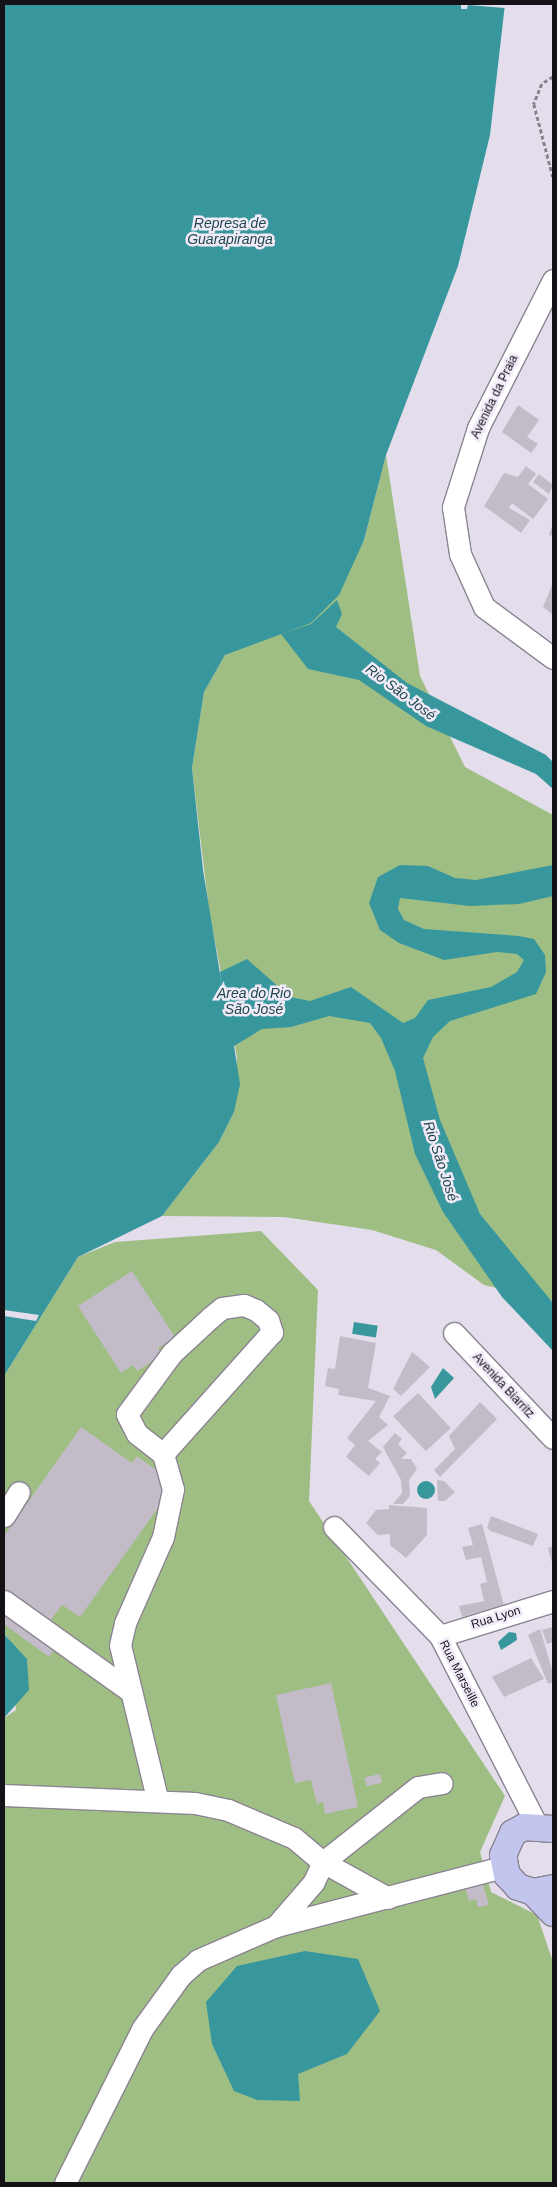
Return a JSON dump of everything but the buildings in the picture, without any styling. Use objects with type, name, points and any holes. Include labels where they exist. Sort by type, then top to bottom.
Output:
[{"type":"main road","points":[[534,1829],[506,1843],[505,1871],[518,1887],[543,1890],[553,1913]]},
{"type":"street","name":"Avenida da Praia","points":[[553,280],[478,428],[453,507],[460,554],[484,607],[553,658]]},
{"type":"street","points":[[157,1798],[120,1645],[124,1623],[168,1519],[173,1489],[163,1454],[137,1434],[127,1414],[172,1353],[222,1308],[244,1305],[256,1310],[268,1320],[272,1332],[163,1454]]},
{"type":"street","name":"Avenida Biarritz","points":[[454,1333],[553,1438]]},
{"type":"street","points":[[4,1516],[19,1492]]},
{"type":"street","name":"Rua Marseille","points":[[334,1527],[440,1636],[520,1794],[534,1829]]},
{"type":"street","points":[[4,1601],[130,1691]]},
{"type":"street","name":"Rua Lyon","points":[[440,1636],[553,1601]]},
{"type":"street","points":[[276,1926],[313,1883],[323,1862],[418,1786],[442,1783]]},
{"type":"street","points":[[4,1795],[157,1798],[228,1810],[260,1821],[294,1838],[323,1862],[388,1898]]},
{"type":"street","points":[[65,2183],[142,2029],[181,1975],[212,1951],[276,1926],[456,1880],[505,1871]]},
{"type":"path","points":[[553,77],[547,78],[535,94],[534,113],[553,177]]},
{"type":"green space","points":[[386,455],[420,676],[465,767],[553,815],[553,1301],[484,1285],[436,1250],[372,1230],[284,1217],[162,1216],[219,1142],[234,1112],[237,1057],[209,910],[192,768],[204,692],[225,655],[251,642],[364,540]]},
{"type":"green space","points":[[261,1231],[318,1290],[309,1501],[505,1796],[480,1852],[491,1892],[537,1915],[553,1962],[553,2183],[4,2183],[4,1718],[16,1710],[9,1639],[4,1634],[4,1376],[78,1257],[115,1242]]},
{"type":"water","name":"Represa de Guarapiranga","points":[[4,4],[505,4],[490,135],[458,266],[386,455],[364,540],[339,595],[311,623],[225,655],[204,692],[192,768],[203,870],[223,992],[220,972],[247,959],[290,997],[310,1001],[351,987],[403,1023],[415,1018],[428,1000],[491,987],[517,972],[524,960],[517,954],[497,952],[444,960],[399,943],[380,930],[369,903],[378,877],[400,865],[428,866],[455,878],[476,880],[553,865],[553,896],[519,904],[470,906],[400,898],[398,909],[404,920],[424,929],[519,936],[534,939],[545,955],[546,972],[536,994],[450,1021],[433,1037],[423,1058],[440,1120],[480,1214],[553,1303],[553,1351],[502,1297],[443,1212],[415,1154],[395,1071],[381,1038],[370,1023],[329,1016],[291,1027],[262,1029],[234,1046],[240,1084],[234,1112],[219,1142],[162,1216],[78,1257],[4,1376]]},
{"type":"water","name":"Rio São José","points":[[337,600],[342,614],[336,627],[407,683],[546,755],[553,762],[553,789],[536,774],[426,726],[359,680],[308,669],[281,634],[311,624]]},
{"type":"water","points":[[354,1322],[378,1326],[376,1338],[352,1334]]},
{"type":"water","points":[[443,1368],[454,1378],[435,1399],[431,1387]]},
{"type":"water","points":[[422,1481],[430,1481],[435,1486],[433,1497],[422,1499],[417,1494],[417,1486]]},
{"type":"water","points":[[509,1632],[516,1633],[517,1640],[501,1650],[498,1642]]},
{"type":"water","points":[[4,1634],[27,1659],[29,1690],[4,1718]]},
{"type":"water","points":[[305,1951],[358,1959],[380,2011],[347,2054],[298,2074],[300,2101],[257,2100],[234,2091],[212,2044],[206,2002],[237,1966]]},
{"type":"pier","points":[[461,4],[505,4],[505,8],[468,5],[467,9],[461,9]]},
{"type":"pier","points":[[4,1310],[39,1315],[36,1321],[4,1316]]},
{"type":"water label","name":"Area do Rio São José","points":[[254,1002]]}]
